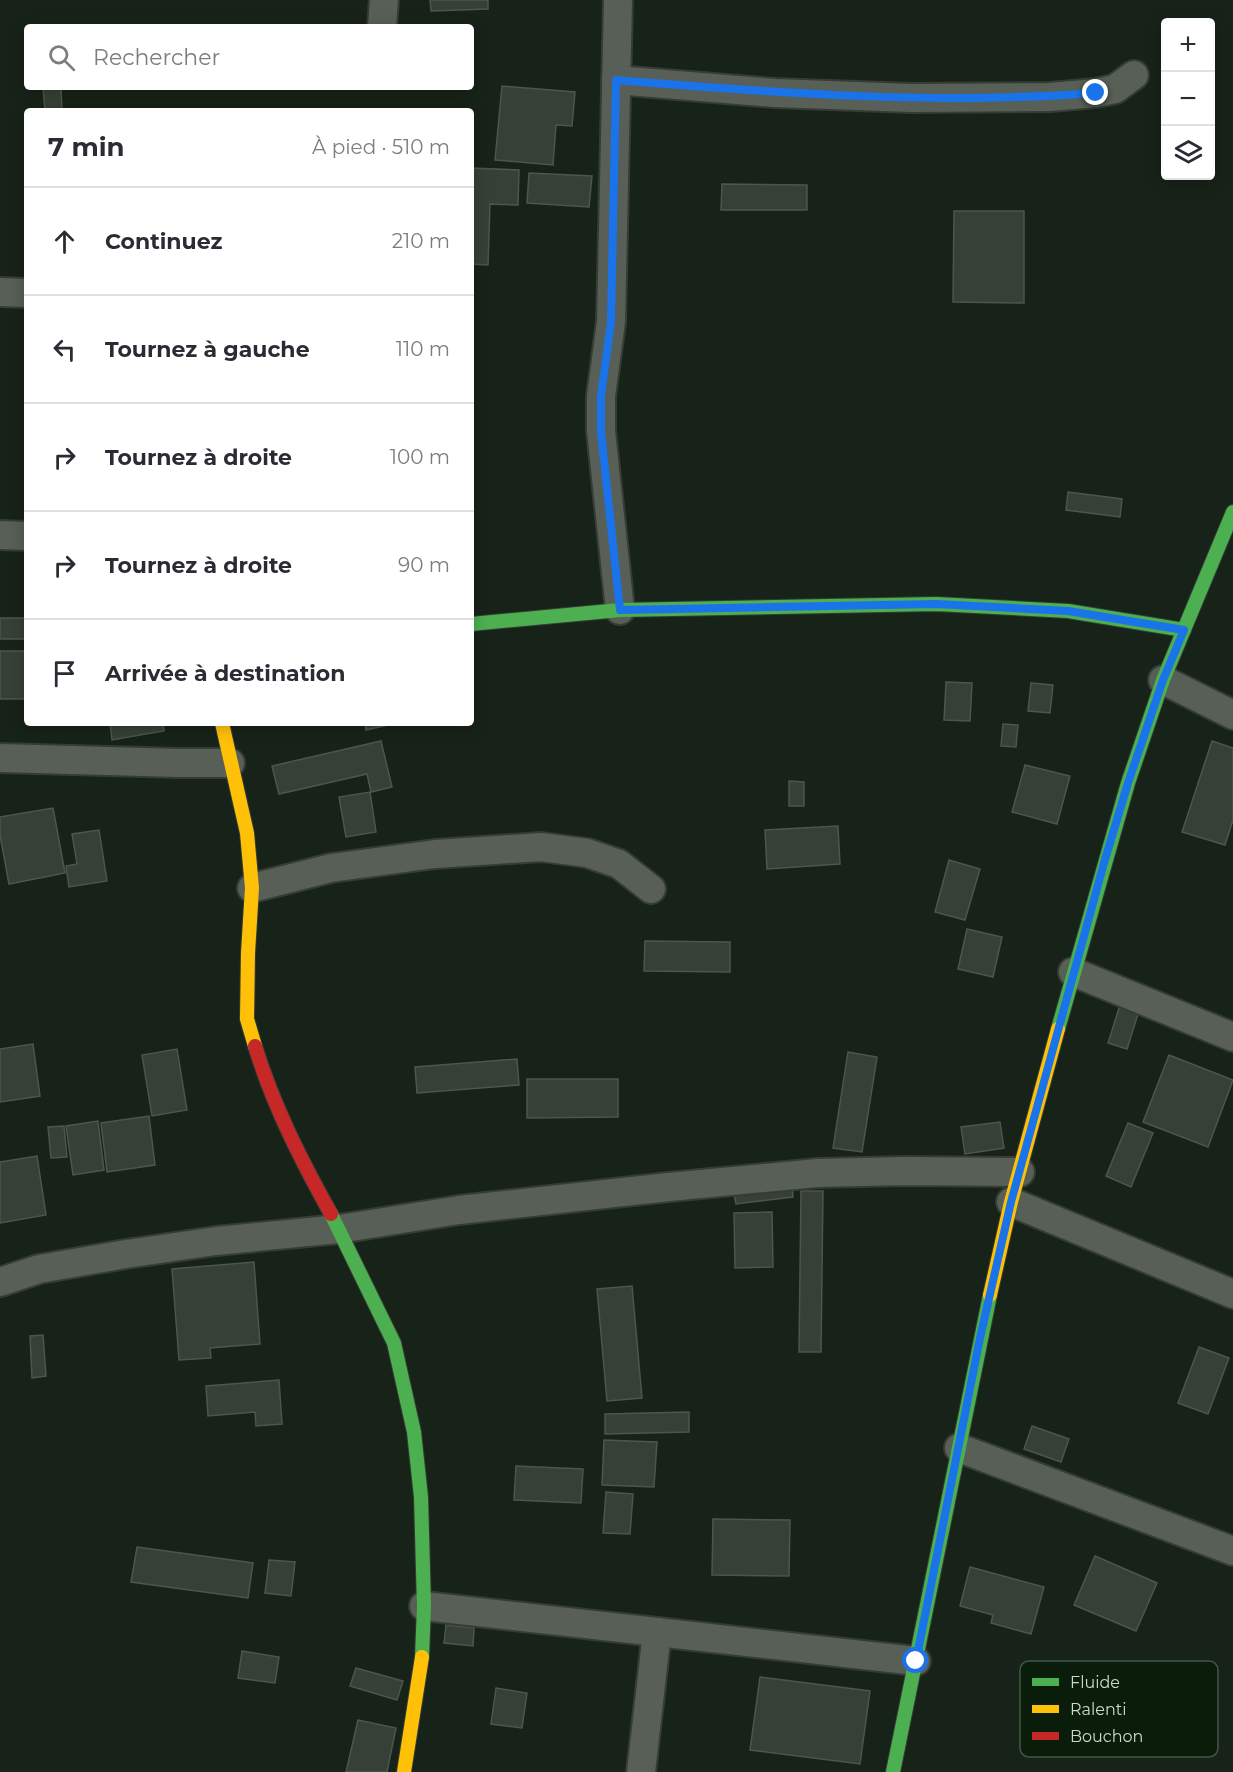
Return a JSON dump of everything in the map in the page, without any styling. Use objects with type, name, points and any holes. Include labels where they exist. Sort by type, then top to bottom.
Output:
[{"type":"street","points":[[382,24],[384,0]]},
{"type":"street","points":[[618,0],[611,322],[601,396],[601,420],[620,610]]},
{"type":"street","points":[[616,80],[775,93],[911,98],[1038,97],[1096,93],[1115,89],[1134,75]]},
{"type":"street","points":[[0,292],[24,293]]},
{"type":"street","points":[[893,1772],[980,1338],[1011,1202],[1073,972],[1128,783],[1163,680],[1233,512]]},
{"type":"street","points":[[0,535],[24,536]]},
{"type":"street","points":[[474,624],[620,610],[936,604],[1068,611],[1184,630]]},
{"type":"street","points":[[1163,680],[1233,715]]},
{"type":"street","points":[[223,726],[247,832],[252,888],[247,1019],[271,1093],[300,1157],[339,1229],[394,1343],[414,1432],[421,1497],[423,1647],[404,1772]]},
{"type":"street","points":[[0,758],[230,763]]},
{"type":"street","points":[[252,888],[331,868],[435,854],[541,848],[587,853],[619,864],[651,889]]},
{"type":"street","points":[[1073,972],[1233,1037]]},
{"type":"street","points":[[0,1282],[39,1269],[126,1254],[216,1241],[339,1229],[459,1210],[818,1173],[1020,1172]]},
{"type":"street","points":[[1011,1202],[1233,1294]]},
{"type":"street","points":[[959,1448],[1233,1551]]},
{"type":"street","points":[[424,1606],[916,1661]]},
{"type":"street","points":[[641,1772],[657,1632]]},
{"type":"building","points":[[430,0],[488,0],[488,9],[431,11]]},
{"type":"building","points":[[502,86],[575,92],[572,126],[556,125],[553,165],[495,160]]},
{"type":"building","points":[[43,90],[61,90],[62,108],[45,108]]},
{"type":"building","points":[[474,168],[519,170],[518,205],[490,204],[488,265],[474,264]]},
{"type":"building","points":[[529,173],[592,176],[589,207],[527,203]]},
{"type":"building","points":[[722,184],[807,185],[807,210],[721,210]]},
{"type":"building","points":[[954,211],[1024,211],[1024,303],[953,302]]},
{"type":"building","points":[[1068,492],[1122,499],[1120,517],[1066,510]]},
{"type":"building","points":[[0,618],[24,618],[24,639],[0,639]]},
{"type":"building","points":[[0,651],[24,651],[24,699],[0,699]]},
{"type":"building","points":[[946,682],[972,683],[970,721],[944,720]]},
{"type":"building","points":[[1031,683],[1053,685],[1050,713],[1028,711]]},
{"type":"building","points":[[1003,724],[1018,725],[1016,747],[1001,746]]},
{"type":"building","points":[[110,726],[163,726],[164,731],[112,740]]},
{"type":"building","points":[[365,726],[384,726],[366,730]]},
{"type":"building","points":[[381,741],[392,787],[371,792],[367,774],[279,794],[272,766]]},
{"type":"building","points":[[1212,741],[1233,748],[1233,820],[1225,845],[1182,832]]},
{"type":"building","points":[[1025,765],[1070,776],[1057,824],[1012,812]]},
{"type":"building","points":[[789,781],[804,782],[804,806],[789,806]]},
{"type":"building","points":[[370,792],[376,832],[346,837],[339,797]]},
{"type":"building","points":[[53,808],[65,873],[9,884],[0,835],[0,817]]},
{"type":"building","points":[[838,826],[840,864],[767,869],[765,830]]},
{"type":"building","points":[[99,830],[107,881],[69,887],[66,866],[77,864],[72,834]]},
{"type":"building","points":[[949,860],[980,869],[965,920],[935,912]]},
{"type":"building","points":[[967,929],[1002,937],[993,977],[958,969]]},
{"type":"building","points":[[645,941],[730,942],[730,972],[644,971]]},
{"type":"building","points":[[1120,1005],[1139,1011],[1127,1049],[1108,1043]]},
{"type":"building","points":[[33,1044],[40,1096],[0,1102],[0,1049]]},
{"type":"building","points":[[177,1049],[187,1110],[152,1116],[142,1055]]},
{"type":"building","points":[[848,1052],[877,1057],[862,1152],[833,1148]]},
{"type":"building","points":[[1169,1055],[1233,1080],[1208,1147],[1143,1122]]},
{"type":"building","points":[[517,1059],[519,1085],[417,1093],[415,1067]]},
{"type":"building","points":[[527,1079],[618,1079],[618,1117],[527,1118]]},
{"type":"building","points":[[149,1116],[155,1165],[107,1172],[101,1123]]},
{"type":"building","points":[[98,1121],[104,1170],[73,1175],[66,1126]]},
{"type":"building","points":[[1000,1122],[1004,1148],[965,1154],[961,1127]]},
{"type":"building","points":[[1128,1123],[1153,1133],[1131,1187],[1106,1176]]},
{"type":"building","points":[[64,1126],[67,1157],[51,1158],[48,1127]]},
{"type":"building","points":[[37,1156],[46,1215],[0,1223],[0,1162]]},
{"type":"building","points":[[792,1186],[793,1197],[736,1204],[734,1194]]},
{"type":"building","points":[[801,1191],[823,1191],[821,1352],[799,1352]]},
{"type":"building","points":[[772,1212],[773,1267],[735,1268],[734,1213]]},
{"type":"building","points":[[254,1262],[260,1344],[210,1348],[211,1358],[179,1360],[172,1269]]},
{"type":"building","points":[[632,1286],[642,1398],[607,1401],[597,1289]]},
{"type":"building","points":[[43,1335],[46,1376],[32,1378],[30,1336]]},
{"type":"building","points":[[1199,1347],[1229,1358],[1208,1414],[1178,1403]]},
{"type":"building","points":[[279,1380],[282,1424],[256,1426],[255,1412],[208,1416],[206,1386]]},
{"type":"building","points":[[689,1412],[689,1432],[605,1434],[605,1414]]},
{"type":"building","points":[[1032,1426],[1069,1439],[1061,1462],[1024,1449]]},
{"type":"building","points":[[604,1440],[657,1442],[654,1487],[602,1485]]},
{"type":"building","points":[[516,1466],[583,1469],[581,1503],[514,1500]]},
{"type":"building","points":[[606,1492],[633,1494],[630,1534],[603,1533]]},
{"type":"building","points":[[713,1519],[790,1520],[789,1576],[712,1575]]},
{"type":"building","points":[[137,1547],[253,1563],[248,1598],[131,1582]]},
{"type":"building","points":[[1095,1556],[1157,1583],[1136,1631],[1074,1605]]},
{"type":"building","points":[[269,1560],[295,1562],[291,1596],[265,1593]]},
{"type":"building","points":[[970,1567],[1044,1587],[1031,1634],[991,1623],[993,1615],[960,1606]]},
{"type":"building","points":[[446,1625],[474,1628],[473,1646],[444,1643]]},
{"type":"building","points":[[242,1651],[279,1657],[275,1683],[238,1678]]},
{"type":"building","points":[[356,1668],[403,1681],[397,1700],[350,1686]]},
{"type":"building","points":[[760,1677],[870,1691],[860,1764],[750,1750]]},
{"type":"building","points":[[496,1688],[527,1693],[522,1728],[491,1724]]},
{"type":"building","points":[[358,1720],[396,1728],[387,1772],[346,1772]]},
{"type":"traffic: fast","points":[[1058,1029],[1128,783],[1163,680],[1233,512]]},
{"type":"traffic: fast","points":[[474,624],[620,610],[936,604],[1068,611],[1184,630]]},
{"type":"traffic: fast","points":[[331,1214],[394,1343],[414,1432],[421,1497],[424,1606],[422,1657]]},
{"type":"traffic: fast","points":[[893,1772],[990,1295]]},
{"type":"traffic: slow","points":[[223,726],[247,833],[252,888],[247,1019],[255,1046]]},
{"type":"traffic: slow","points":[[990,1295],[1011,1202],[1058,1029]]},
{"type":"traffic: slow","points":[[404,1772],[422,1657]]},
{"type":"traffic: jam","points":[[255,1046],[288,1132],[331,1214]]},
{"type":"route","points":[[916,1661],[980,1338],[1011,1202],[1073,972],[1128,783],[1163,680],[1184,630],[1068,611],[936,604],[620,610],[601,432],[601,396],[611,322],[616,80],[775,93],[911,98],[1050,97],[1096,93]]}]
